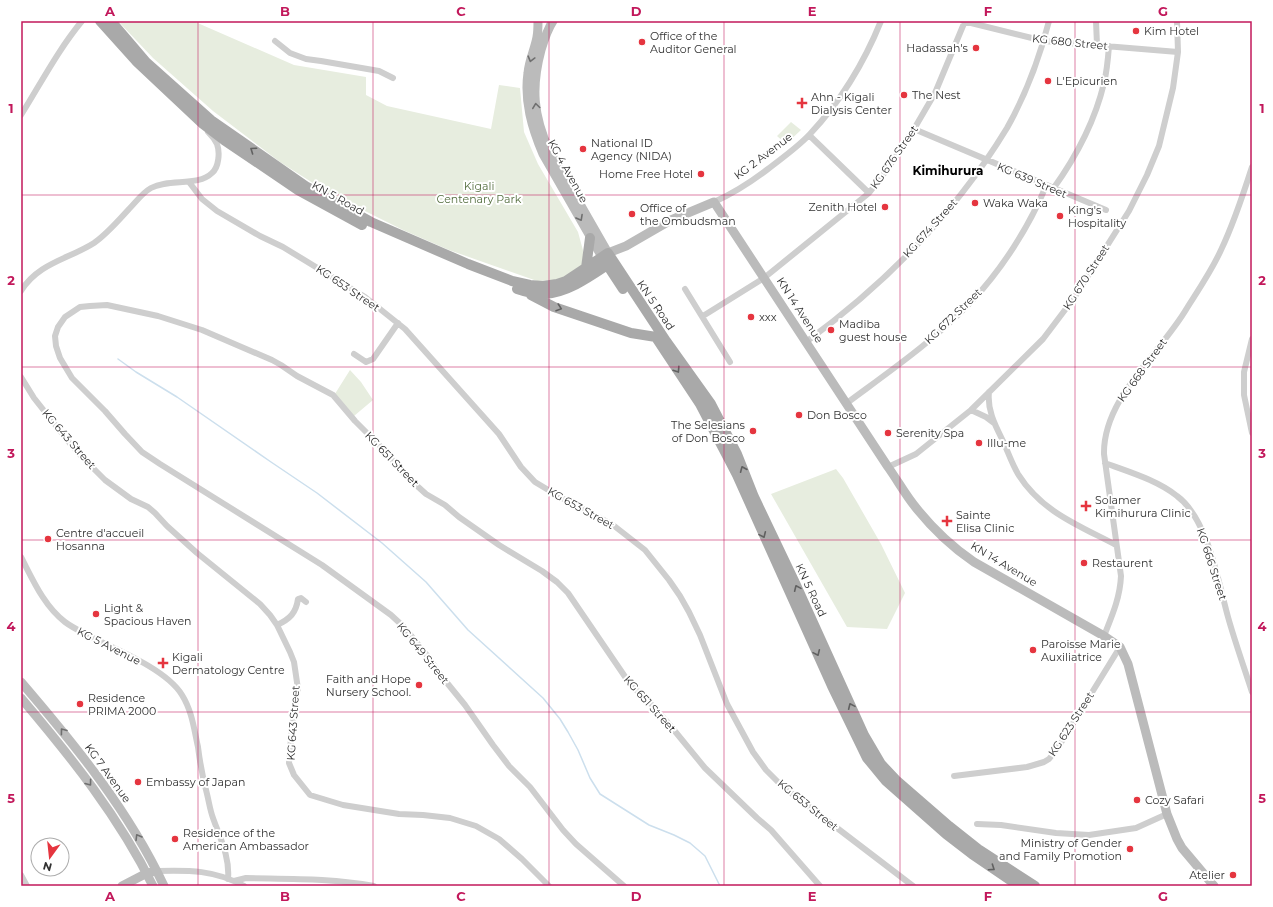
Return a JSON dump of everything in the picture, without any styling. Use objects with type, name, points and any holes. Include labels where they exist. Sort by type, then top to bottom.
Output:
[{"type":"main road","name":"KN 5 Road","points":[[100,21],[136,62],[204,124],[224,140],[298,190],[375,232],[437,258],[525,291],[544,294],[564,290],[574,286],[607,259]]},
{"type":"main road","name":"KN 5 Road","points":[[111,21],[146,62],[211,120],[307,187],[371,222],[461,261],[530,286],[543,286],[566,281],[586,268],[607,259]]},
{"type":"main road","name":"KG 4 Avenue","points":[[538,21],[537,37],[528,72],[527,98],[530,119],[543,154],[569,191],[607,259]]},
{"type":"main road","name":"KG 4 Avenue","points":[[553,21],[546,34],[534,86],[538,120],[544,140],[590,238],[607,259]]},
{"type":"main road","name":"KG 2 Avenue","points":[[607,259],[626,246],[672,220],[714,202]]},
{"type":"main road","name":"KN 14 Avenue","points":[[714,202],[888,467],[916,508],[937,532],[958,551],[1104,636],[1120,648],[1124,654],[1132,676],[1167,814],[1182,848],[1214,886]]},
{"type":"main road","points":[[586,268],[590,238]]},
{"type":"main road","name":"KN 5 Road","points":[[607,259],[700,404],[737,475],[832,686],[867,758],[886,781],[946,834],[972,854],[1019,886]]},
{"type":"main road","name":"KN 5 Road","points":[[607,259],[711,404],[737,454],[754,497],[864,735],[881,764],[896,780],[978,849],[1035,886]]},
{"type":"main road","points":[[525,291],[554,307],[631,333],[656,337]]},
{"type":"main road","name":"KG 7 Avenue","points":[[21,682],[58,725],[102,783],[131,826],[164,886]]},
{"type":"main road","name":"KG 7 Avenue","points":[[21,698],[89,782],[112,815],[147,873],[153,886]]},
{"type":"main road","points":[[122,886],[147,873],[157,871]]},
{"type":"street","points":[[21,115],[55,57],[82,21]]},
{"type":"street","name":"KG 2 Avenue","points":[[714,202],[750,183],[778,162],[809,135],[849,84],[873,40],[880,21]]},
{"type":"street","name":"KG 680 Street","points":[[964,21],[1044,41],[1178,52]]},
{"type":"street","name":"KG 676 Street","points":[[702,316],[764,278],[869,192],[886,171],[914,129],[941,81],[964,21]]},
{"type":"street","name":"KG 674 Street","points":[[806,342],[838,319],[867,294],[912,249],[938,222],[985,160],[1007,128],[1018,105],[1044,41],[1049,21]]},
{"type":"street","points":[[1096,21],[1097,45]]},
{"type":"street","name":"KG 670 Street","points":[[888,467],[916,454],[971,410],[1043,339],[1074,298],[1129,211],[1147,175],[1159,146],[1173,88],[1178,52],[1177,21]]},
{"type":"street","points":[[275,41],[290,53],[306,59],[321,60],[379,71],[393,78]]},
{"type":"street","points":[[1053,189],[1073,159],[1088,130],[1104,83],[1109,46]]},
{"type":"street","points":[[21,291],[29,281],[43,269],[94,243],[114,227],[139,197],[150,188],[168,183],[189,182],[212,174],[216,169],[218,157],[217,145],[204,124]]},
{"type":"street","name":"KG 639 Street","points":[[914,129],[1053,189],[1106,210]]},
{"type":"street","points":[[809,135],[869,192]]},
{"type":"street","name":"KG 668 Street","points":[[1104,636],[1116,608],[1121,585],[1120,566],[1105,463],[1104,440],[1110,418],[1122,396],[1186,310],[1221,250],[1252,167]]},
{"type":"street","name":"KG 653 Street","points":[[189,182],[202,199],[217,211],[260,236],[283,247],[359,293],[405,329],[499,434],[528,475],[535,482],[613,525],[645,550],[658,565],[680,596],[689,612],[700,635],[727,704],[753,752],[766,770],[782,786],[913,886]]},
{"type":"street","name":"KG 672 Street","points":[[847,403],[944,328],[972,301],[1011,251],[1035,213],[1046,186]]},
{"type":"street","points":[[685,289],[730,362]]},
{"type":"street","name":"KG 651 Street","points":[[174,473],[142,452],[105,411],[72,378],[64,366],[56,346],[55,336],[58,326],[65,317],[74,310],[80,307],[107,305],[158,316],[202,330],[272,360],[297,376],[333,395],[405,475],[426,494],[445,505],[459,517],[499,545],[557,582],[568,594],[630,684],[669,724],[705,768],[771,830],[820,886]]},
{"type":"street","points":[[354,354],[366,362],[373,359],[398,324]]},
{"type":"street","points":[[1252,339],[1244,372],[1244,395],[1252,433]]},
{"type":"street","name":"KG 643 Street","points":[[21,377],[34,398],[80,455],[105,480],[131,498],[148,507],[197,553],[260,604],[277,625],[294,662],[298,689],[292,726],[289,763],[294,775],[310,795],[356,808],[399,814],[450,818],[476,826],[500,840],[522,859],[549,886]]},
{"type":"street","points":[[989,392],[989,407],[994,423],[1017,473],[1032,494],[1054,512],[1116,545]]},
{"type":"street","points":[[971,410],[986,417],[994,423]]},
{"type":"street","name":"KG 666 Street","points":[[1105,463],[1142,477],[1166,489],[1177,496],[1191,510],[1200,526],[1213,562],[1228,618],[1252,692]]},
{"type":"street","name":"KG 649 Street","points":[[174,473],[322,565],[391,615],[404,627],[509,766],[530,787],[563,830],[576,844],[624,886]]},
{"type":"street","name":"KG 5 Avenue","points":[[21,557],[38,591],[61,619],[72,627],[130,656],[166,677],[183,695],[193,720],[212,816],[225,851],[231,880]]},
{"type":"street","points":[[277,625],[287,620],[293,614],[297,606],[298,599],[301,598],[306,602]]},
{"type":"street","name":"KG 623 Street","points":[[954,776],[1027,767],[1049,759],[1062,742],[1120,648]]},
{"type":"street","points":[[977,824],[1001,825],[1056,833],[1089,835],[1136,828],[1167,814]]},
{"type":"street","points":[[157,871],[192,870],[211,873],[244,886]]},
{"type":"street","points":[[21,875],[26,885]]},
{"type":"street","points":[[231,880],[246,878],[333,880],[374,886]]},
{"type":"green space","name":"Kigali Centenary Park","points":[[118,21],[193,21],[294,65],[366,77],[366,95],[387,106],[491,129],[499,85],[520,88],[524,132],[538,164],[578,232],[584,254],[583,267],[558,280],[537,281],[449,250],[403,230],[327,192],[280,162],[213,111],[153,58]]},
{"type":"green space","points":[[791,122],[801,130],[786,144],[777,136]]},
{"type":"green space","points":[[350,370],[361,382],[373,400],[354,416],[333,397]]},
{"type":"green space","points":[[836,469],[843,478],[881,544],[905,593],[887,629],[847,627],[771,494]]},
{"type":"waterway","points":[[118,359],[177,397],[317,493],[382,543],[426,582],[468,630],[543,698],[560,719],[568,732],[578,750],[590,778],[600,794],[649,825],[690,843],[705,856],[720,886]]},
{"type":"place","name":"Kim Hotel","points":[[1136,31]]},
{"type":"place","name":"Office of the Auditor General","points":[[642,42]]},
{"type":"place","name":"Hadassah's","points":[[976,48]]},
{"type":"place","name":"L'Epicurien","points":[[1048,81]]},
{"type":"place","name":"The Nest","points":[[904,95]]},
{"type":"place","name":"Ahn - Kigali Dialysis Center","points":[[802,103]]},
{"type":"place","name":"National ID Agency (NIDA)","points":[[583,149]]},
{"type":"place","name":"Home Free Hotel","points":[[701,174]]},
{"type":"place","name":"Waka Waka","points":[[975,203]]},
{"type":"place","name":"Zenith Hotel","points":[[885,207]]},
{"type":"place","name":"Office of the Ombudsman","points":[[632,214]]},
{"type":"place","name":"King's Hospitality","points":[[1060,216]]},
{"type":"place","name":"xxx","points":[[751,317]]},
{"type":"place","name":"Madiba guest house","points":[[831,330]]},
{"type":"place","name":"Don Bosco","points":[[799,415]]},
{"type":"place","name":"The Selesians of Don Bosco","points":[[753,431]]},
{"type":"place","name":"Serenity Spa","points":[[888,433]]},
{"type":"place","name":"Illu-me","points":[[979,443]]},
{"type":"place","name":"Solamer Kimihurura Clinic","points":[[1086,506]]},
{"type":"place","name":"Sainte Elisa Clinic","points":[[947,521]]},
{"type":"place","name":"Centre d'accueil Hosanna","points":[[48,539]]},
{"type":"place","name":"Restaurent","points":[[1084,563]]},
{"type":"place","name":"Light & Spacious Haven","points":[[96,614]]},
{"type":"place","name":"Paroisse Marie Auxiliatrice","points":[[1033,650]]},
{"type":"place","name":"Kigali Dermatology Centre","points":[[163,663]]},
{"type":"place","name":"Faith and Hope Nursery School.","points":[[419,685]]},
{"type":"place","name":"Residence PRIMA 2000","points":[[80,704]]},
{"type":"place","name":"Embassy of Japan","points":[[138,782]]},
{"type":"place","name":"Cozy Safari","points":[[1137,800]]},
{"type":"place","name":"Residence of the American Ambassador","points":[[175,839]]},
{"type":"place","name":"Ministry of Gender and Family Promotion","points":[[1130,849]]},
{"type":"place","name":"Atelier","points":[[1233,875]]},
{"type":"district","name":"Kimihurura","points":[[948,170]]}]
